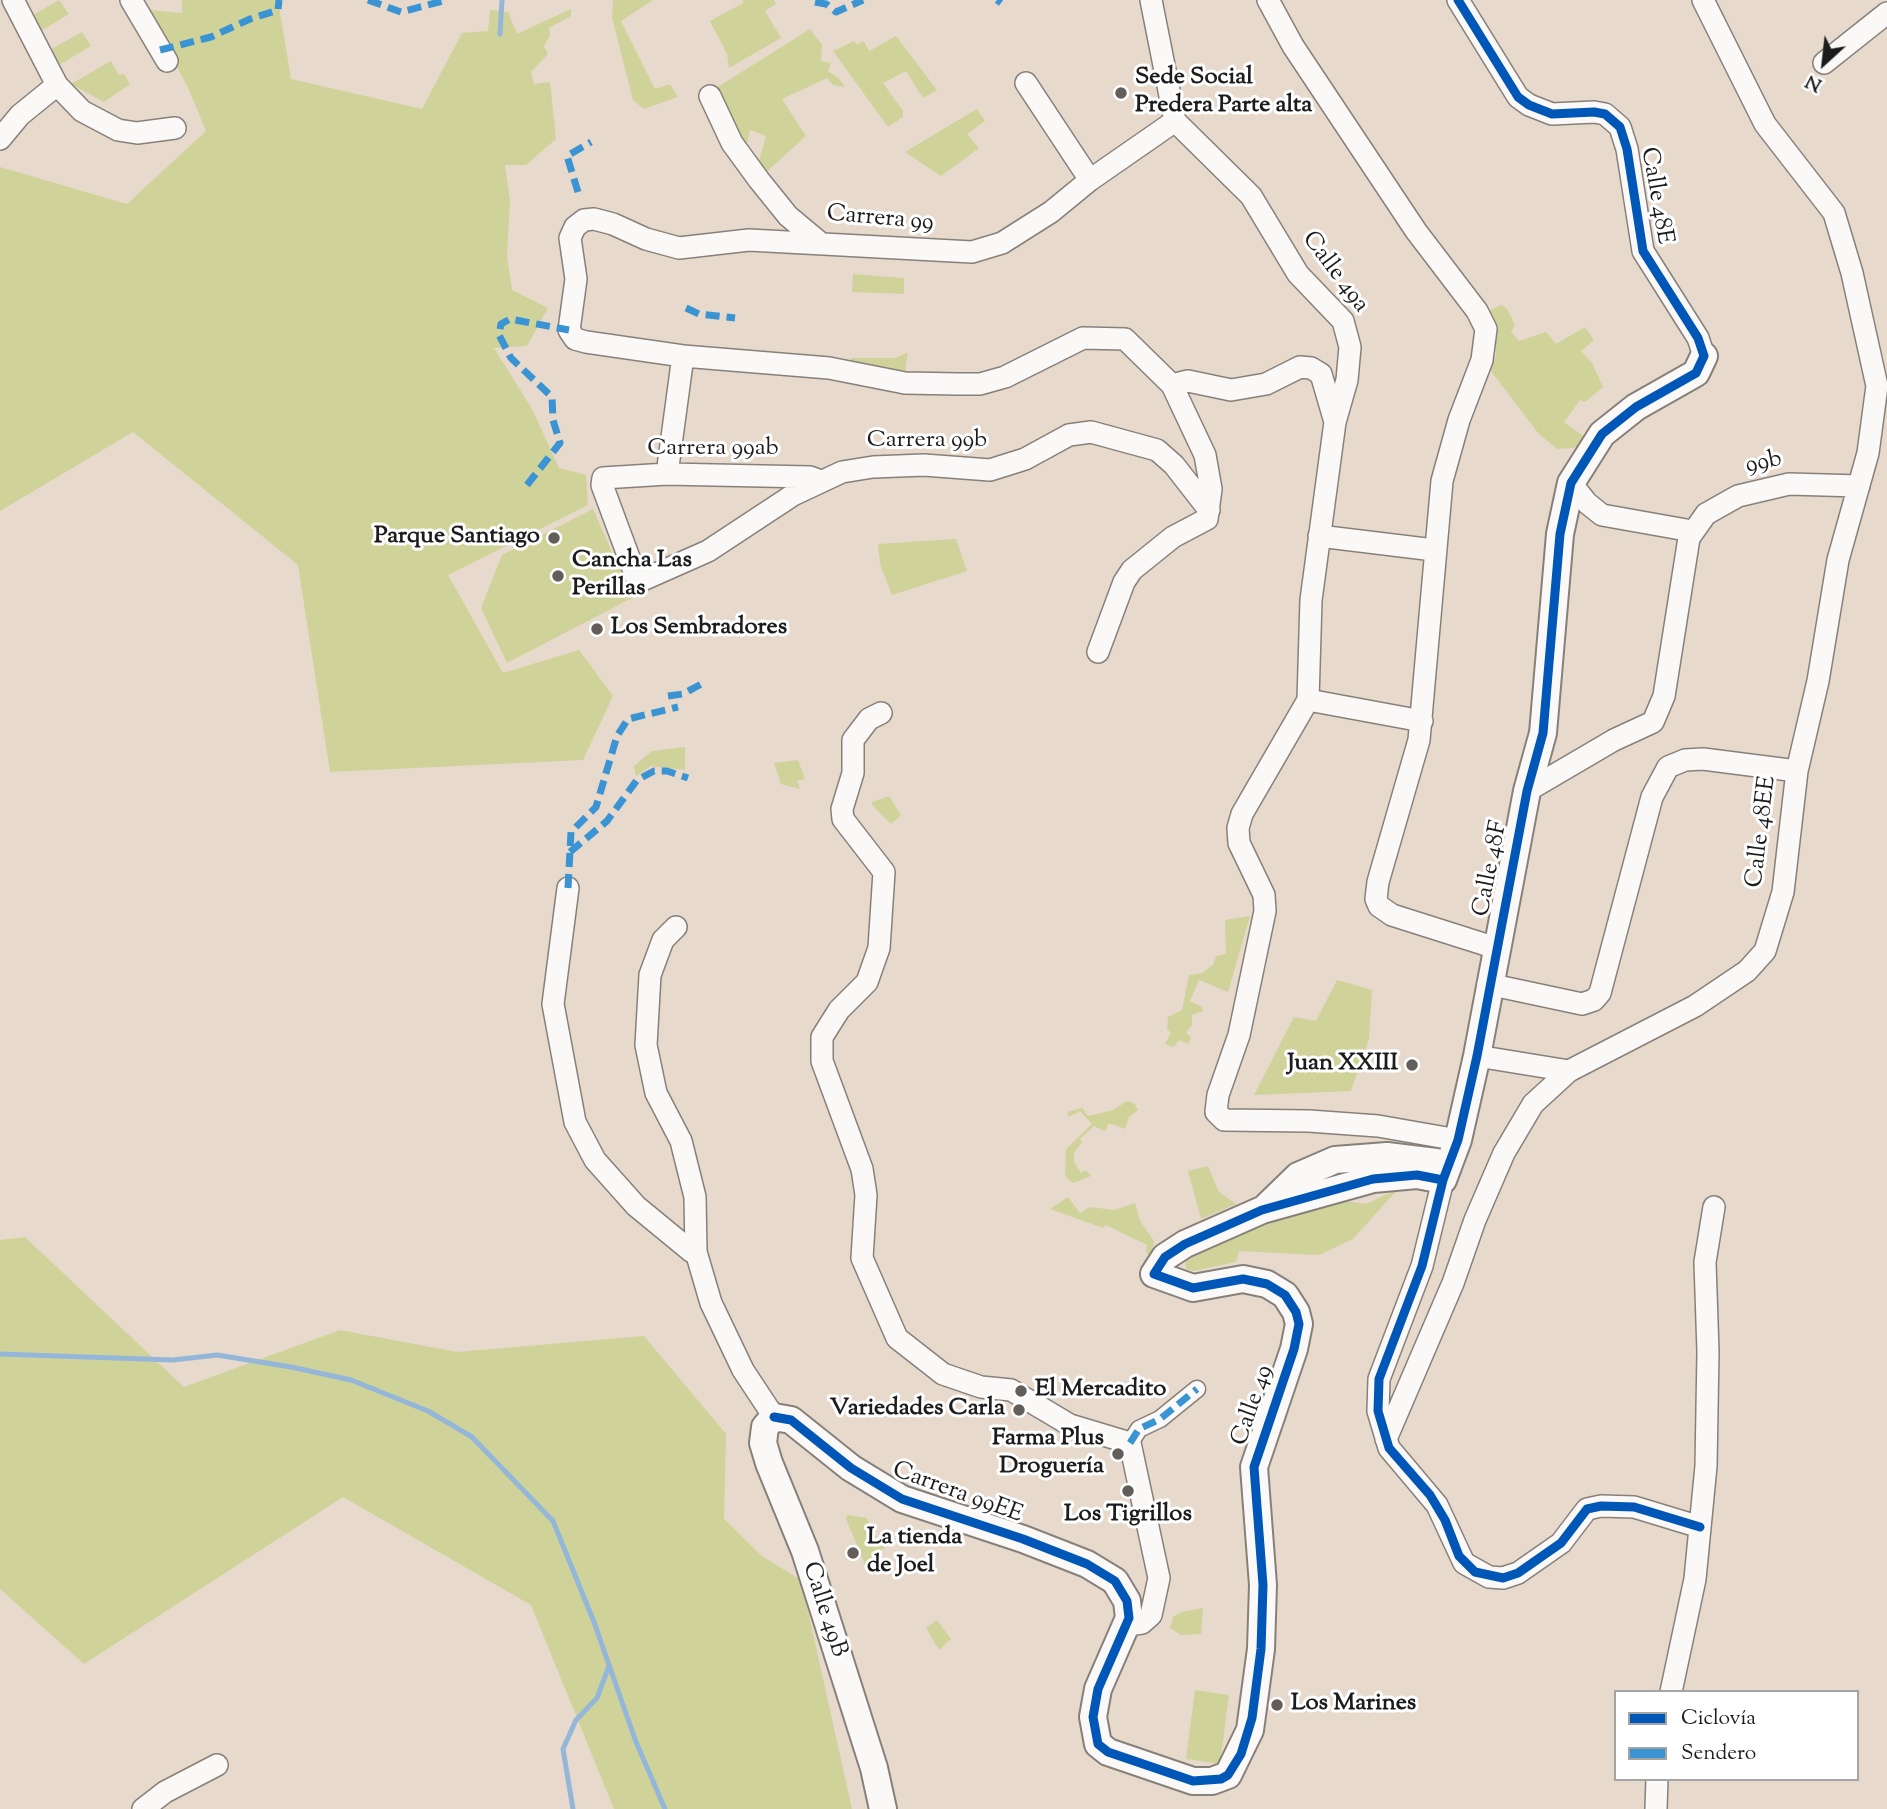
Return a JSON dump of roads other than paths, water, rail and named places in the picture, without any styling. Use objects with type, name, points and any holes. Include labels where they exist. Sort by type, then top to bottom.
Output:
[{"type":"street","points":[[13,0],[57,85],[82,111],[118,130],[137,132],[175,128]]},
{"type":"street","points":[[131,0],[167,61]]},
{"type":"street","points":[[1151,0],[1175,121]]},
{"type":"street","points":[[1268,0],[1293,46],[1416,231],[1471,301],[1486,329],[1482,360],[1459,420],[1442,481],[1434,550],[1422,721],[1416,758],[1378,881],[1376,899],[1379,906],[1392,915],[1496,948]]},
{"type":"street","name":"Calle 48E","points":[[1458,0],[1518,97],[1529,105],[1552,114],[1594,111],[1605,114],[1620,127],[1627,149],[1643,251],[1698,338],[1704,356]]},
{"type":"street","name":"Calle 48EE","points":[[1386,1439],[1453,1283],[1475,1220],[1504,1153],[1532,1104],[1569,1071],[1717,993],[1747,971],[1765,951],[1783,892],[1797,771],[1818,681],[1838,560],[1859,486],[1877,386],[1852,273],[1828,202],[1779,142],[1758,110],[1703,0]]},
{"type":"street","points":[[1824,63],[1887,12]]},
{"type":"street","points":[[1026,83],[1090,180]]},
{"type":"street","points":[[0,139],[20,115],[57,85]]},
{"type":"street","points":[[710,96],[732,143],[759,180],[788,216],[818,241]]},
{"type":"street","name":"Carrera 99","points":[[683,356],[575,339],[569,323],[576,279],[570,237],[575,227],[594,219],[679,248],[749,240],[818,241],[951,253],[981,250],[1002,243],[1051,212],[1090,180],[1175,121]]},
{"type":"street","name":"Calle 49a","points":[[1175,121],[1251,196],[1298,274],[1343,321],[1350,347],[1346,380],[1335,422],[1311,600],[1308,700]]},
{"type":"street","points":[[667,474],[683,356],[829,368],[905,383],[980,384],[1005,377],[1073,342],[1103,337],[1125,339],[1172,384],[1205,456],[1210,474],[1209,510],[1203,524],[1174,537],[1132,570],[1124,582],[1098,652]]},
{"type":"street","name":"Calle 48F","points":[[1700,1527],[1634,1507],[1601,1506],[1587,1509],[1561,1543],[1546,1556],[1518,1573],[1503,1578],[1489,1577],[1464,1563],[1437,1505],[1397,1460],[1386,1439],[1378,1411],[1380,1380],[1422,1266],[1446,1172],[1458,1140],[1476,1056],[1527,790],[1543,733],[1560,534],[1571,484],[1602,434],[1636,407],[1696,373],[1704,356]]},
{"type":"street","points":[[1172,384],[1188,381],[1231,390],[1266,384],[1300,367],[1311,368],[1321,374],[1335,422]]},
{"type":"street","name":"Carrera 99b","points":[[638,582],[708,551],[770,509],[821,481],[856,468],[925,465],[990,470],[1025,459],[1069,435],[1091,432],[1157,450],[1174,465],[1209,510]]},
{"type":"street","name":"Carrera 99ab","points":[[638,582],[603,493],[603,478],[667,474],[810,477],[821,481]]},
{"type":"street","points":[[1527,790],[1614,740],[1653,722],[1664,696],[1692,531],[1602,515],[1587,503],[1571,484]]},
{"type":"street","name":"99b","points":[[1692,531],[1706,513],[1738,496],[1789,484],[1859,486]]},
{"type":"street","points":[[1319,536],[1434,550]]},
{"type":"street","points":[[1422,721],[1308,700],[1240,821],[1239,843],[1264,895],[1265,911],[1239,1035],[1217,1095],[1216,1112],[1224,1121],[1309,1121],[1378,1126],[1458,1140]]},
{"type":"street","points":[[881,713],[869,719],[853,740],[853,774],[842,809],[843,819],[884,872],[879,948],[867,982],[839,1010],[822,1037],[822,1061],[862,1169],[866,1195],[862,1258],[897,1338],[943,1374],[981,1387],[1011,1390],[1070,1425],[1130,1443]]},
{"type":"street","points":[[1488,984],[1582,1004],[1594,1000],[1600,993],[1652,797],[1668,767],[1685,760],[1703,760],[1797,771]]},
{"type":"street","points":[[568,888],[553,1004],[575,1122],[595,1160],[636,1206],[692,1252],[696,1252]]},
{"type":"street","points":[[676,927],[663,940],[650,975],[646,1045],[656,1093],[681,1141],[695,1197],[696,1252],[711,1303],[743,1370],[774,1417]]},
{"type":"street","points":[[1476,1056],[1569,1071]]},
{"type":"street","name":"Calle 49","points":[[1128,1613],[1098,1689],[1093,1725],[1098,1744],[1108,1752],[1193,1781],[1212,1781],[1228,1775],[1250,1730],[1261,1649],[1263,1585],[1254,1467],[1258,1448],[1294,1349],[1298,1324],[1296,1312],[1285,1295],[1267,1284],[1243,1279],[1193,1288],[1154,1274],[1165,1257],[1185,1244],[1262,1210],[1298,1176],[1335,1160],[1398,1156],[1446,1172]]},
{"type":"street","points":[[1671,1690],[1695,1579],[1700,1527],[1707,1418],[1705,1262],[1714,1207]]},
{"type":"street","points":[[1128,1613],[1142,1623],[1151,1615],[1159,1578],[1130,1443],[1139,1429],[1160,1419],[1197,1389]]},
{"type":"street","name":"Carrera 99EE","points":[[774,1417],[791,1420],[851,1468],[902,1499],[1002,1531],[1095,1568],[1115,1581],[1128,1613]]},
{"type":"street","name":"Calle 49B","points":[[774,1417],[765,1427],[765,1451],[805,1551],[874,1768],[883,1809]]},
{"type":"street","points":[[143,1809],[165,1792],[217,1765]]},
{"type":"street","points":[[1656,1809],[1657,1781]]},
{"type":"waterway","points":[[500,34],[502,0]]},
{"type":"waterway","points":[[0,1354],[173,1360],[217,1355],[291,1367],[351,1380],[428,1411],[472,1437],[553,1521],[594,1622],[636,1742],[665,1809]]},
{"type":"waterway","points":[[573,1809],[563,1749],[576,1720],[597,1698],[609,1666]]},
{"type":"place","name":"Sede Social Predera Parte alta","points":[[1121,93]]},
{"type":"place","name":"Parque Santiago","points":[[554,538]]},
{"type":"place","name":"Cancha Las Perillas","points":[[558,576]]},
{"type":"place","name":"Los Sembradores","points":[[597,629]]},
{"type":"place","name":"Juan XXIII","points":[[1412,1065]]},
{"type":"place","name":"El Mercadito","points":[[1021,1391]]},
{"type":"place","name":"Variedades Carla","points":[[1019,1410]]},
{"type":"place","name":"Farma Plus Droguería","points":[[1118,1454]]},
{"type":"place","name":"Los Tigrillos","points":[[1128,1491]]},
{"type":"place","name":"La tienda de Joel","points":[[853,1553]]},
{"type":"place","name":"Los Marines","points":[[1277,1705]]}]
